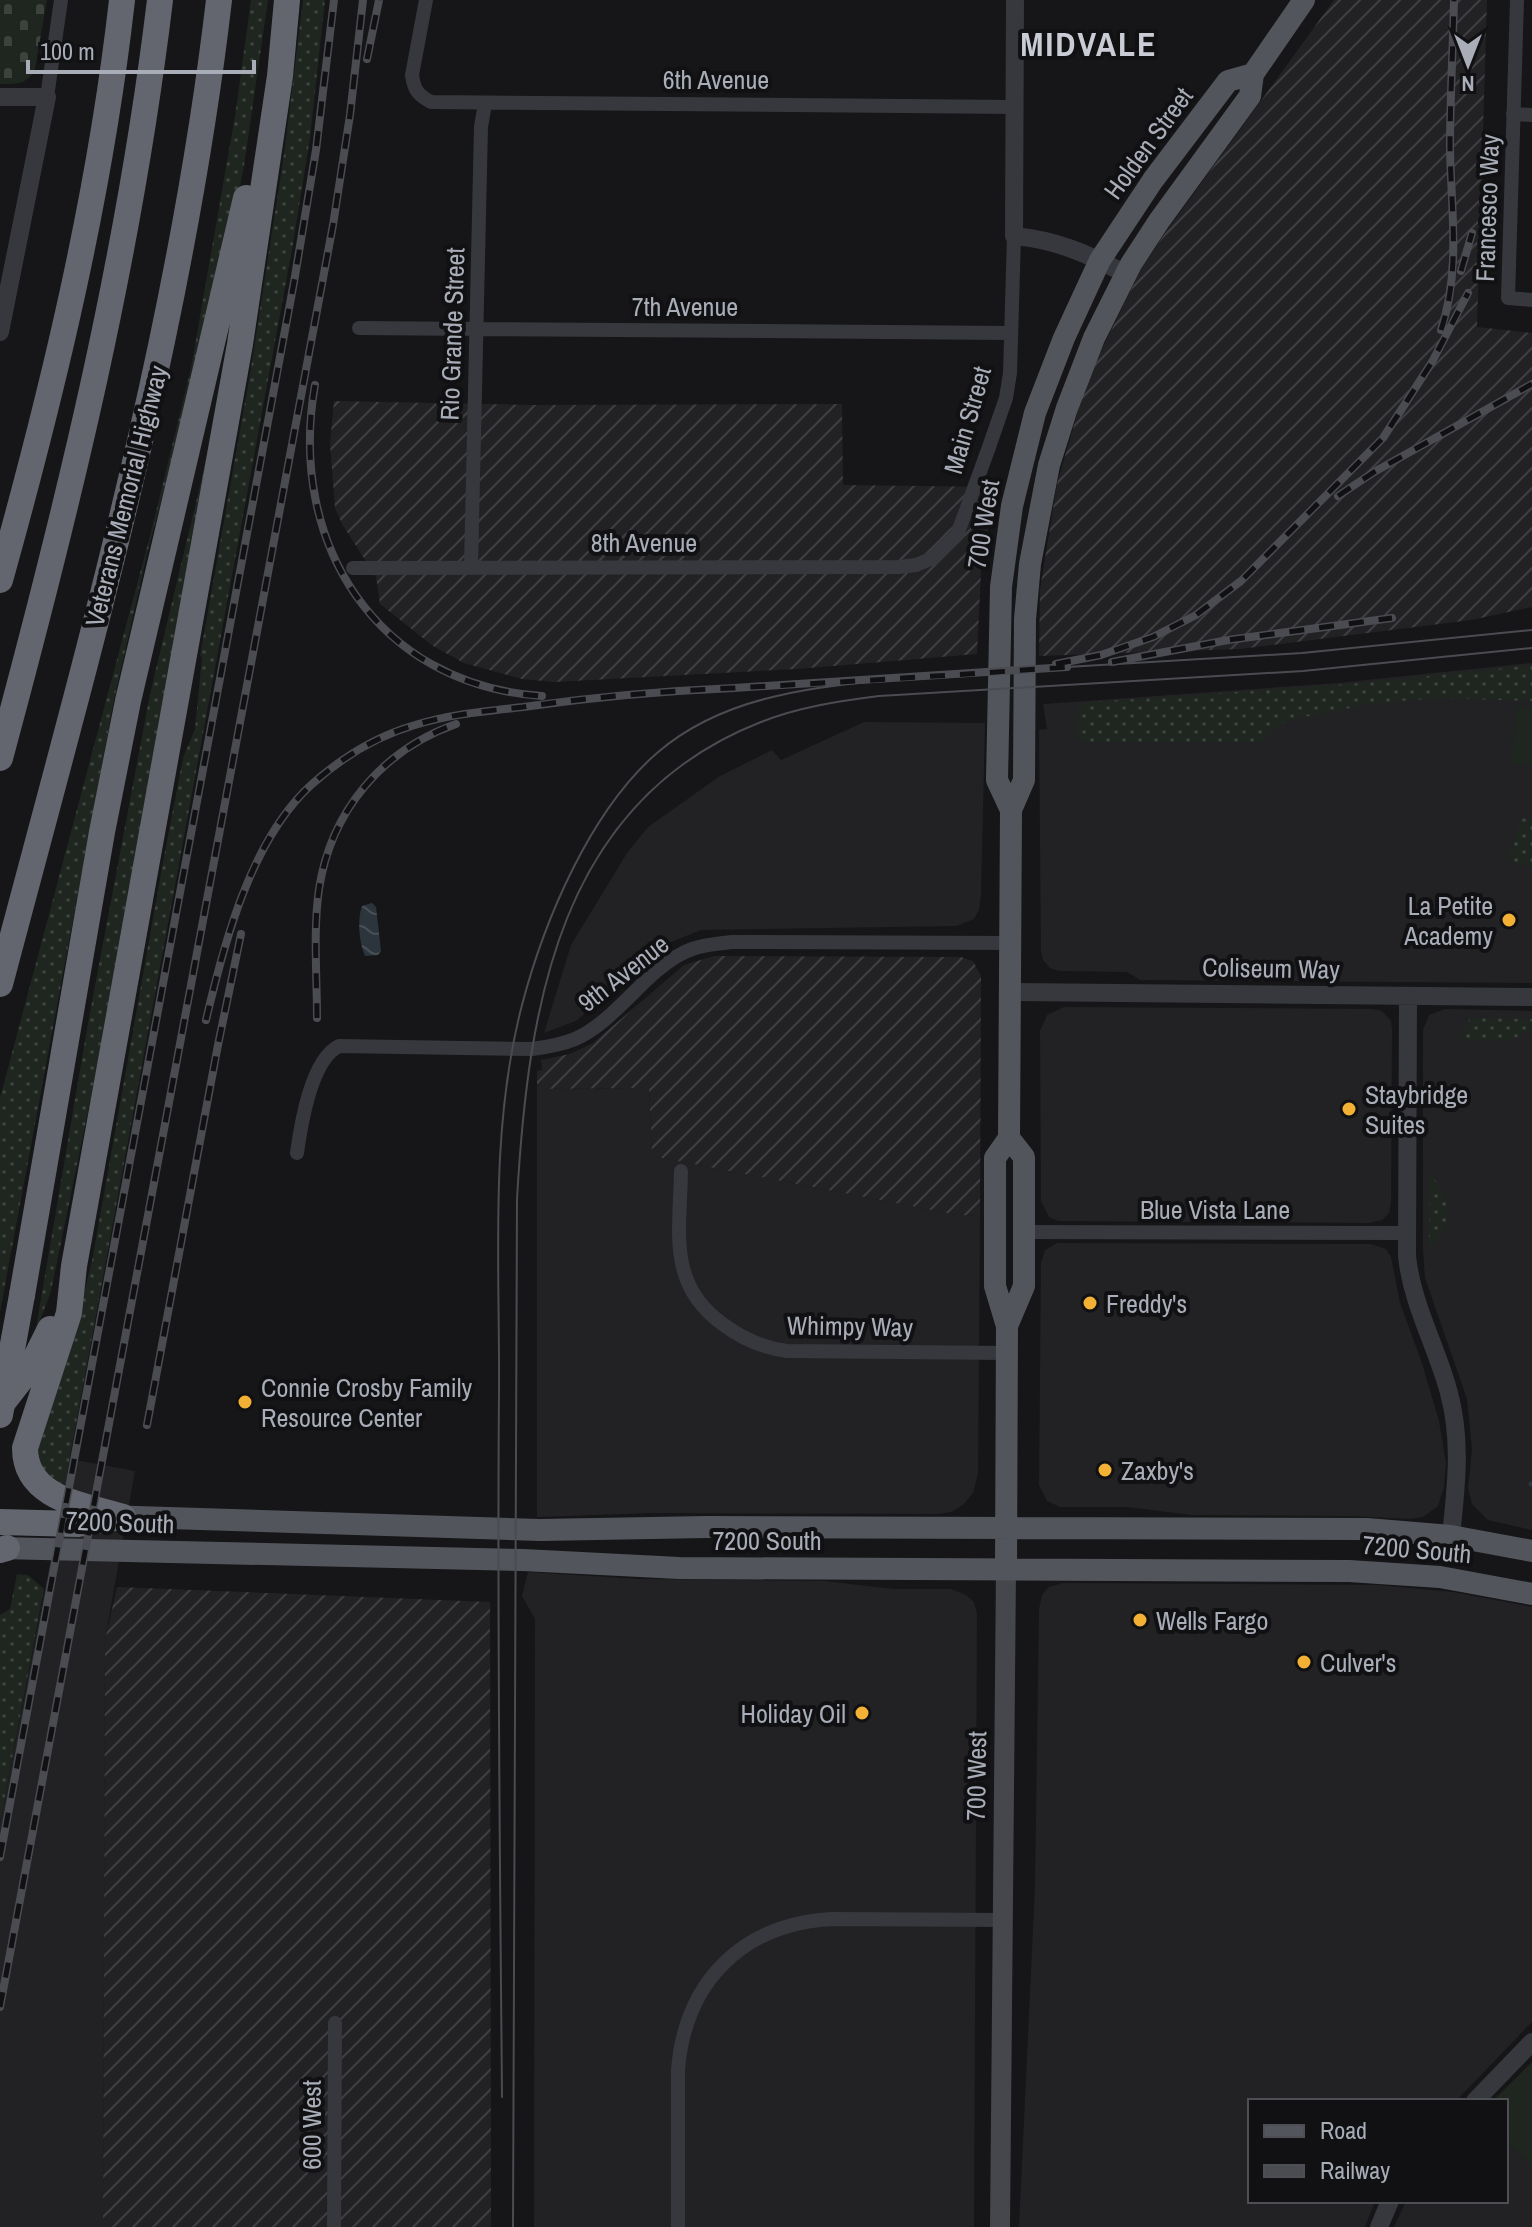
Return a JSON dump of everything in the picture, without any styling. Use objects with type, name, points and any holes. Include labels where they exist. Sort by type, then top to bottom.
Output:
[{"type":"highway","points":[[0,580],[59,349],[95,177],[122,0]]},
{"type":"highway","points":[[0,758],[55,553],[99,366],[147,108],[160,0]]},
{"type":"highway","name":"Veterans Memorial Highway","points":[[0,984],[106,583],[168,322],[219,0]]},
{"type":"highway","points":[[0,1415],[112,781],[239,231],[262,111],[278,0]]},
{"type":"highway","points":[[123,1517],[49,1493],[37,1483],[27,1465],[27,1440],[69,1313],[74,1266],[240,344],[280,76],[287,0]]},
{"type":"highway","points":[[0,529],[59,349]]},
{"type":"highway","points":[[0,1406],[38,1353],[74,1266]]},
{"type":"highway","points":[[0,1522],[78,1524],[123,1517]]},
{"type":"main road","name":"Holden Street","points":[[1126,274],[1159,221],[1250,96],[1253,74],[1304,0]]},
{"type":"main road","name":"Holden Street","points":[[1100,260],[1153,180],[1228,81],[1253,74]]},
{"type":"main road","name":"700 West","points":[[1011,810],[997,780],[999,617],[1007,533],[1025,448],[1047,377],[1100,260]]},
{"type":"main road","name":"700 West","points":[[1000,2227],[1007,1326],[995,1286],[995,1158],[1009,1138],[1011,810],[1024,780],[1025,619],[1032,550],[1041,502],[1060,429],[1082,365],[1126,274]]},
{"type":"main road","name":"700 West","points":[[1007,1326],[1024,1286],[1024,1157],[1009,1138]]},
{"type":"main road","name":"7200 South","points":[[0,1510],[123,1517],[540,1530],[707,1527],[1367,1529],[1451,1536],[1532,1551]]},
{"type":"main road","name":"7200 South","points":[[2,1549],[523,1560],[679,1568],[1403,1573],[1532,1594]]},
{"type":"street","points":[[0,332],[47,97],[61,0]]},
{"type":"street","name":"6th Avenue","points":[[426,0],[412,75],[413,88],[419,96],[431,102],[1015,107]]},
{"type":"street","name":"Main Street","points":[[933,558],[957,535],[1008,386],[1014,236],[1015,0]]},
{"type":"street","name":"Francesco Way","points":[[1517,0],[1508,298],[1532,300]]},
{"type":"street","points":[[0,97],[47,97]]},
{"type":"street","name":"Rio Grande Street","points":[[471,566],[481,127],[485,103]]},
{"type":"street","points":[[1513,114],[1532,115]]},
{"type":"street","points":[[1014,236],[1055,243],[1100,260],[1126,274]]},
{"type":"street","name":"7th Avenue","points":[[359,328],[1011,333]]},
{"type":"street","name":"8th Avenue","points":[[353,568],[899,567],[916,565],[933,558]]},
{"type":"street","name":"9th Avenue","points":[[297,1153],[318,1066],[331,1050],[339,1046],[532,1049],[556,1046],[588,1032],[664,965],[684,952],[705,945],[732,942],[1010,943]]},
{"type":"street","name":"Coliseum Way","points":[[1009,992],[1532,997]]},
{"type":"street","points":[[1408,996],[1407,1233],[1410,1282],[1453,1410],[1458,1463],[1451,1536]]},
{"type":"street","name":"Whimpy Way","points":[[681,1171],[683,1276],[689,1291],[703,1309],[738,1335],[787,1351],[1007,1353]]},
{"type":"street","name":"Blue Vista Lane","points":[[1024,1232],[1407,1233]]},
{"type":"street","points":[[678,2227],[680,2048],[697,2000],[721,1965],[763,1935],[806,1921],[1003,1920]]},
{"type":"street","name":"600 West","points":[[334,2227],[335,2023]]},
{"type":"street","points":[[1477,2099],[1532,2042]]},
{"type":"street","points":[[1379,2227],[1389,2203]]},
{"type":"shaded area","points":[[1334,0],[1487,0],[1477,327],[1532,333],[1532,607],[1471,620],[1240,649],[1039,656],[1040,590],[1057,484],[1082,397],[1098,357],[1140,271],[1165,233]]},
{"type":"shaded area","points":[[334,401],[531,405],[842,404],[843,485],[995,487],[981,571],[977,654],[797,669],[554,682],[522,679],[464,663],[433,646],[380,604],[376,577],[335,508],[330,444]]},
{"type":"shaded area","points":[[1532,663],[1532,983],[1140,980],[1127,972],[1059,971],[1050,968],[1043,960],[1039,730],[1047,729],[1043,704],[1337,683]]},
{"type":"shaded area","points":[[864,722],[985,723],[981,894],[974,919],[956,926],[701,930],[666,944],[576,1021],[544,1033],[571,945],[627,853],[648,827],[720,776],[772,750],[781,760]]},
{"type":"shaded area","points":[[714,956],[961,957],[973,961],[981,976],[980,1216],[957,1215],[652,1156],[649,1088],[537,1089],[537,1071],[542,1070],[541,1060],[570,1054],[593,1043],[684,965]]},
{"type":"shaded area","points":[[1064,1007],[1382,1011],[1391,1021],[1392,1030],[1389,1213],[1382,1220],[1369,1223],[1058,1221],[1049,1217],[1041,1201],[1040,1031],[1047,1015]]},
{"type":"shaded area","points":[[1445,1009],[1532,1011],[1532,1530],[1488,1520],[1472,1504],[1468,1488],[1472,1449],[1467,1399],[1425,1278],[1423,1030],[1429,1015]]},
{"type":"shaded area","points":[[649,1088],[652,1156],[957,1215],[980,1216],[978,1473],[973,1493],[963,1505],[951,1512],[938,1514],[653,1513],[537,1517],[537,1089]]},
{"type":"shaded area","points":[[1057,1243],[1371,1244],[1386,1249],[1391,1257],[1400,1303],[1439,1421],[1446,1463],[1444,1487],[1438,1506],[1423,1517],[1410,1519],[1192,1515],[1127,1507],[1060,1507],[1047,1501],[1039,1485],[1041,1263],[1045,1250]]},
{"type":"shaded area","points":[[70,1459],[135,1471],[105,1640],[103,2227],[0,2227],[0,1823]]},
{"type":"shaded area","points":[[528,1572],[639,1579],[824,1581],[894,1589],[951,1589],[974,1602],[977,1614],[974,2227],[534,2227],[535,1619],[522,1596]]},
{"type":"shaded area","points":[[1063,1583],[1378,1585],[1453,1592],[1532,1607],[1532,2022],[1458,2099],[1248,2099],[1248,2203],[1374,2203],[1365,2227],[1019,2227],[1035,1887],[1039,1609],[1042,1595],[1049,1587]]},
{"type":"shaded area","points":[[117,1587],[490,1602],[491,2227],[103,2227],[105,1640]]},
{"type":"shaded area","points":[[1532,2062],[1532,2227],[1394,2227],[1405,2203],[1508,2203],[1508,2099],[1495,2099]]},
{"type":"green space","points":[[0,0],[47,0],[35,68],[29,78],[11,84],[0,84]]},
{"type":"green space","points":[[251,0],[268,0],[244,166],[223,271],[148,550],[114,700],[0,1312],[0,1098],[151,532],[191,368],[235,116]]},
{"type":"green space","points":[[303,0],[325,0],[310,138],[293,244],[65,1484],[47,1480],[40,1468],[37,1450],[92,1261],[183,758],[195,729],[200,656],[250,374],[284,154]]},
{"type":"green space","points":[[219,406],[106,1024],[51,1291],[35,1334],[88,1023],[150,694]]},
{"type":"green space","points":[[1532,665],[1532,701],[1438,698],[1376,703],[1288,720],[1273,729],[1262,742],[1078,742],[1079,703],[1363,683]]},
{"type":"green space","points":[[1517,706],[1532,708],[1532,765],[1511,763]]},
{"type":"green space","points":[[1522,818],[1532,820],[1532,867],[1512,862],[1509,856]]},
{"type":"green space","points":[[1470,1018],[1532,1019],[1532,1029],[1511,1040],[1461,1039]]},
{"type":"green space","points":[[1430,1175],[1443,1192],[1448,1211],[1443,1230],[1429,1247]]},
{"type":"green space","points":[[17,1574],[28,1575],[44,1589],[0,1823],[0,1615],[10,1609]]},
{"type":"green space","points":[[1532,2062],[1532,2166],[1508,2143],[1508,2099],[1495,2099]]},
{"type":"water","points":[[372,903],[376,907],[381,951],[378,955],[365,956],[360,938],[360,918],[362,906]]},
{"type":"tram line","points":[[1067,667],[1302,653],[1532,630]]},
{"type":"tram line","points":[[513,2227],[517,1199],[531,1055],[546,985],[567,918],[597,857],[639,803],[693,757],[761,722],[804,708],[879,696],[1303,671],[1532,648]]},
{"type":"tram line","points":[[502,2097],[498,1198],[500,1149],[512,1053],[531,972],[557,904],[591,836],[633,777],[657,753],[688,731],[721,714],[757,701],[832,686],[946,675]]},
{"type":"railway","points":[[0,1857],[294,282],[316,150],[334,0]]},
{"type":"railway","points":[[0,2007],[333,225],[363,0]]},
{"type":"railway","points":[[367,59],[379,0]]},
{"type":"railway","points":[[1441,330],[1453,262],[1450,148],[1454,0]]},
{"type":"railway","points":[[1461,271],[1472,233]]},
{"type":"railway","points":[[1056,664],[1101,655],[1153,637],[1196,615],[1241,581],[1383,438],[1432,362],[1468,293]]},
{"type":"railway","points":[[1338,496],[1374,472],[1532,384]]},
{"type":"railway","points":[[315,385],[310,443],[315,498],[331,549],[356,595],[390,634],[433,665],[483,686],[542,696]]},
{"type":"railway","points":[[1112,662],[1228,640],[1392,618]]},
{"type":"railway","points":[[206,1020],[231,926],[256,863],[272,834],[311,785],[347,757],[387,735],[428,721],[455,716],[602,697],[1067,667]]},
{"type":"railway","points":[[317,1018],[317,905],[325,861],[335,834],[348,809],[383,767],[429,735],[456,724]]},
{"type":"railway","points":[[147,1425],[241,934]]},
{"type":"place","name":"La Petite Academy","points":[[1509,920]]},
{"type":"place","name":"Staybridge Suites","points":[[1349,1109]]},
{"type":"place","name":"Freddy's","points":[[1090,1303]]},
{"type":"place","name":"Connie Crosby Family Resource Center","points":[[245,1402]]},
{"type":"place","name":"Zaxby's","points":[[1105,1470]]},
{"type":"place","name":"Wells Fargo","points":[[1140,1620]]},
{"type":"place","name":"Culver's","points":[[1304,1662]]},
{"type":"place","name":"Holiday Oil","points":[[862,1713]]},
{"type":"district","name":"MIDVALE","points":[[1089,44]]}]
